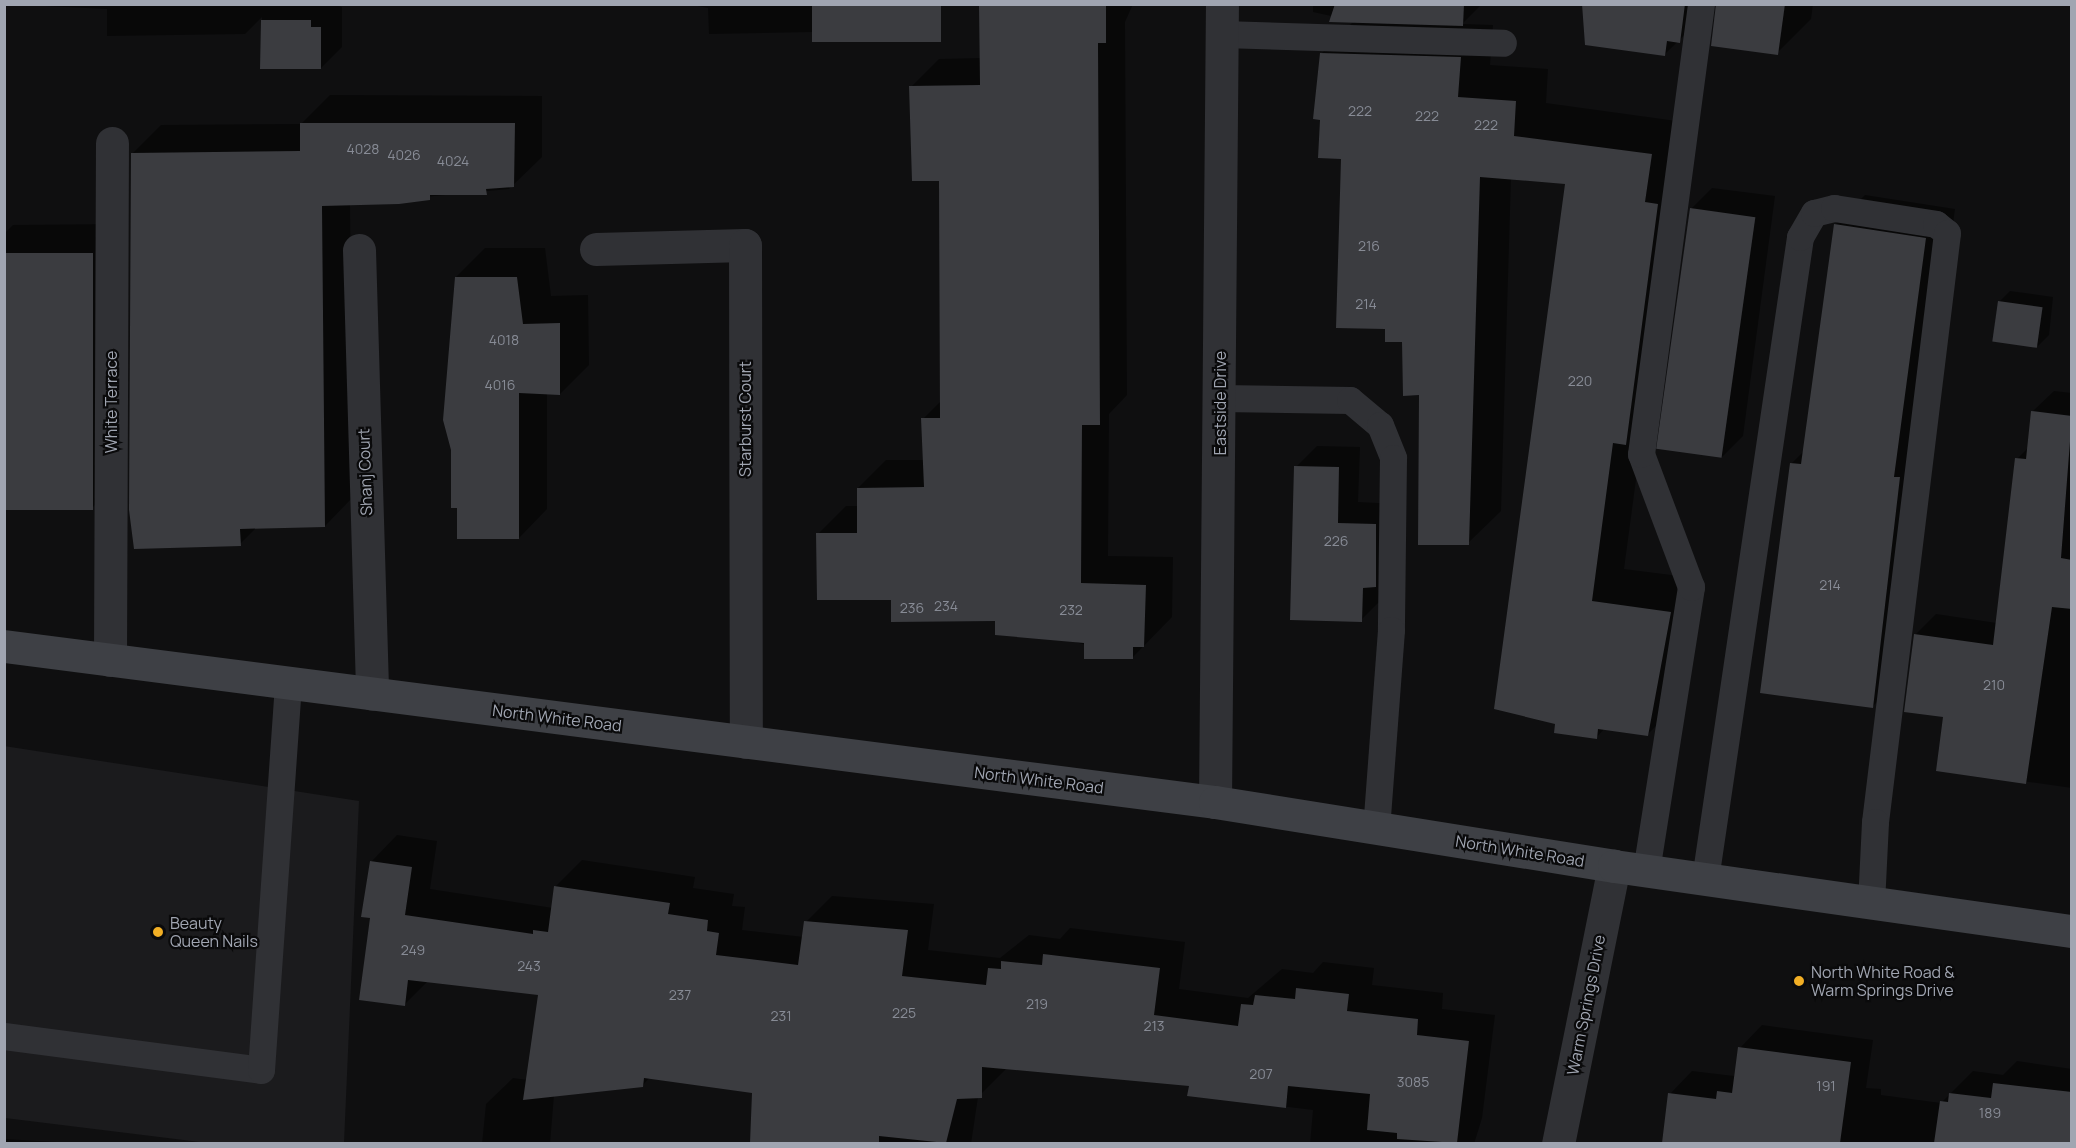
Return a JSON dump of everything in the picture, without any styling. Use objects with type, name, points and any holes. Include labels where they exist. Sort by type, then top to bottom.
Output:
[{"type":"main road","name":"North White Road","points":[[4,646],[1215,802],[1646,871],[2072,931]]},
{"type":"street","name":"Eastside Drive","points":[[1215,802],[1222,20]]},
{"type":"street","name":"White Terrace","points":[[110,660],[112,143]]},
{"type":"street","name":"Starburst Court","points":[[596,249],[746,245],[746,742]]},
{"type":"street","name":"Shanj Court","points":[[359,250],[372,694]]},
{"type":"street","name":"Warm Springs Drive","points":[[1558,1143],[1614,866]]},
{"type":"lane","points":[[1646,871],[1691,587],[1641,454],[1701,4]]},
{"type":"lane","points":[[1222,20],[1503,43]]},
{"type":"lane","points":[[1705,879],[1800,237],[1814,213],[1834,208],[1936,224],[1947,233],[1875,822],[1871,903]]},
{"type":"lane","points":[[1220,398],[1350,400],[1380,425],[1393,458],[1390,630],[1376,828]]},
{"type":"lane","points":[[4,1036],[261,1070],[288,683]]},
{"type":"shaded area","points":[[4,746],[359,801],[344,1143],[208,1143],[5,1118]]},
{"type":"building","points":[[812,4],[941,4],[941,42],[812,42]]},
{"type":"building","points":[[979,4],[1106,4],[1106,43],[1098,43],[1100,425],[1082,425],[1081,583],[1146,585],[1144,647],[1133,647],[1133,659],[1084,659],[1084,643],[995,635],[995,621],[891,622],[891,600],[817,600],[816,533],[857,533],[857,488],[924,487],[921,418],[940,418],[939,181],[912,181],[909,86],[980,85]]},
{"type":"building","points":[[1335,4],[1464,4],[1463,26],[1329,22]]},
{"type":"building","points":[[1582,4],[1685,4],[1680,43],[1667,41],[1665,56],[1585,45]]},
{"type":"building","points":[[1716,4],[1785,4],[1778,55],[1711,46]]},
{"type":"building","points":[[261,20],[311,20],[311,27],[321,27],[321,69],[260,69]]},
{"type":"building","points":[[1320,53],[1461,57],[1458,97],[1516,101],[1514,136],[1652,154],[1645,202],[1658,204],[1626,445],[1613,443],[1592,601],[1671,612],[1648,736],[1598,729],[1597,739],[1554,733],[1555,724],[1494,709],[1565,184],[1480,177],[1469,545],[1418,545],[1419,395],[1403,396],[1402,342],[1385,342],[1385,329],[1336,328],[1341,159],[1318,158],[1320,120],[1313,119]]},
{"type":"building","points":[[300,123],[515,123],[514,187],[486,189],[487,195],[430,195],[430,200],[399,204],[322,206],[325,527],[240,529],[241,546],[134,549],[129,510],[131,153],[300,151]]},
{"type":"building","points":[[1690,208],[1755,217],[1722,458],[1656,449]]},
{"type":"building","points":[[1834,224],[1926,238],[1894,477],[1900,477],[1873,708],[1760,693],[1790,463],[1801,464]]},
{"type":"building","points":[[4,253],[93,253],[93,510],[4,510]]},
{"type":"building","points":[[455,277],[517,277],[523,324],[560,323],[560,395],[519,393],[519,539],[457,539],[457,508],[451,508],[451,450],[443,420]]},
{"type":"building","points":[[1998,301],[2043,307],[2037,348],[1992,342]]},
{"type":"building","points":[[2031,411],[2072,416],[2061,558],[2072,560],[2072,609],[2052,607],[2026,784],[1936,771],[1943,717],[1904,712],[1914,634],[1993,645],[2015,458],[2026,459]]},
{"type":"building","points":[[1294,466],[1339,467],[1338,523],[1376,524],[1376,587],[1363,588],[1362,622],[1290,620]]},
{"type":"building","points":[[370,861],[412,867],[405,915],[533,934],[533,930],[548,932],[554,886],[670,903],[668,914],[708,920],[707,931],[719,933],[716,955],[798,965],[804,921],[908,930],[902,976],[986,985],[988,968],[1001,969],[1001,961],[1042,965],[1043,954],[1160,968],[1154,1015],[1238,1026],[1241,1004],[1253,1005],[1255,995],[1295,999],[1296,988],[1349,994],[1347,1011],[1418,1019],[1417,1035],[1469,1041],[1457,1143],[1397,1139],[1397,1133],[1367,1130],[1370,1094],[1288,1086],[1286,1108],[1187,1096],[1189,1086],[982,1067],[982,1098],[957,1099],[946,1143],[879,1136],[879,1143],[750,1143],[752,1093],[644,1078],[643,1087],[523,1100],[538,995],[408,980],[405,1006],[359,1000],[370,918],[361,917]]},
{"type":"building","points":[[1738,1047],[1851,1062],[1840,1143],[1662,1143],[1668,1093],[1716,1099],[1717,1091],[1732,1093]]},
{"type":"building","points":[[1993,1083],[2072,1092],[2072,1143],[1934,1143],[1940,1101],[1948,1102],[1949,1093],[1991,1098]]},
{"type":"place","name":"Beauty Queen Nails","points":[[158,932]]},
{"type":"place","name":"North White Road & Warm Springs Drive","points":[[1799,981]]}]
